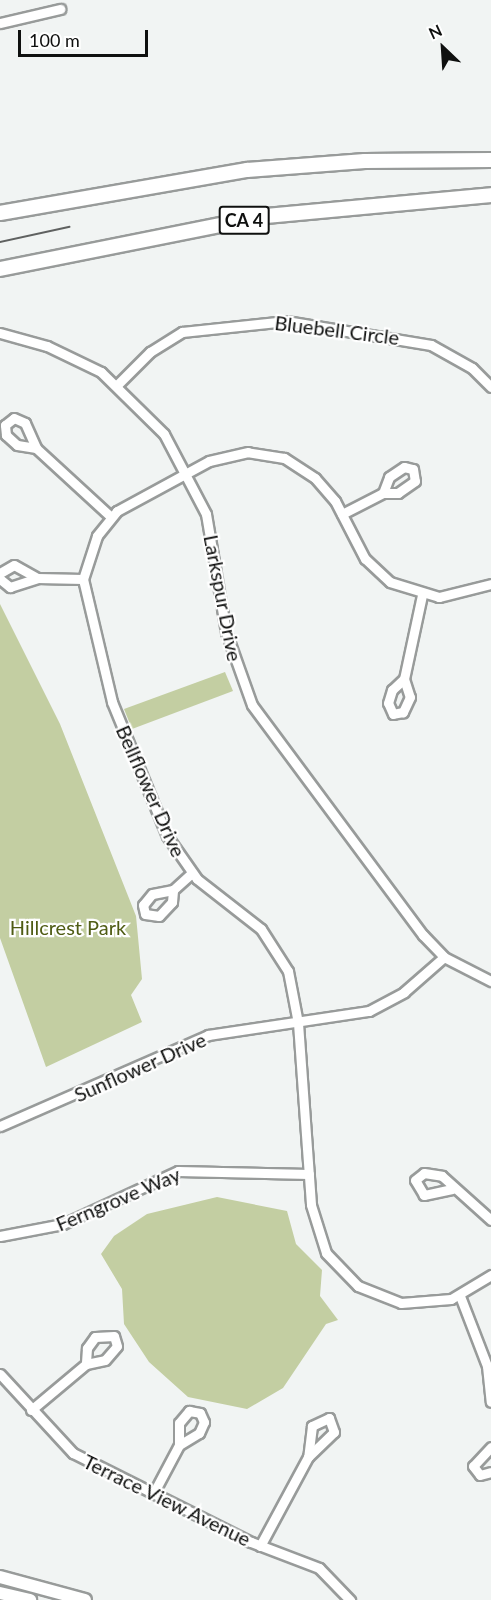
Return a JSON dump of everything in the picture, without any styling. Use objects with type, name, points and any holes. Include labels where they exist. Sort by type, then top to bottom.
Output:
[{"type":"highway","points":[[0,213],[247,170],[366,160],[491,160]]},
{"type":"highway","name":"CA 4","points":[[0,269],[266,216],[491,195]]},
{"type":"main road","points":[[0,1577],[85,1600]]},
{"type":"main road","points":[[0,1593],[30,1600]]},
{"type":"street","points":[[0,23],[60,9]]},
{"type":"street","name":"Bluebell Circle","points":[[117,385],[150,352],[182,332],[289,321],[431,345],[466,363],[491,387]]},
{"type":"street","name":"Larkspur Drive","points":[[0,333],[72,356],[117,385],[164,434],[188,471],[210,529],[226,632],[247,696],[412,922],[444,957],[491,981]]},
{"type":"street","points":[[36,448],[111,517]]},
{"type":"street","points":[[188,471],[235,453],[273,454],[315,478],[342,514],[365,559],[390,582],[422,595],[456,596],[491,584]]},
{"type":"street","name":"Bellflower Drive","points":[[188,471],[111,517],[91,549],[83,579],[112,702],[167,836],[191,874],[252,920],[274,946],[288,971],[298,1023],[309,1174],[318,1236],[351,1281],[401,1303],[460,1296],[491,1275]]},
{"type":"street","points":[[342,514],[383,493]]},
{"type":"street","points":[[0,573],[14,565],[38,578]]},
{"type":"street","points":[[0,579],[15,587],[38,578],[83,579]]},
{"type":"street","points":[[404,679],[422,595]]},
{"type":"street","points":[[173,890],[191,874]]},
{"type":"street","name":"Sunflower Drive","points":[[0,1126],[208,1035],[369,1011],[405,991],[444,957]]},
{"type":"street","name":"Ferngrove Way","points":[[0,1236],[63,1224],[178,1171],[309,1174]]},
{"type":"street","points":[[452,1189],[491,1220]]},
{"type":"street","points":[[460,1296],[487,1366],[491,1402]]},
{"type":"street","points":[[31,1410],[86,1364]]},
{"type":"street","name":"Terrace View Avenue","points":[[0,1374],[71,1452],[260,1546],[328,1573],[350,1600]]},
{"type":"street","points":[[153,1494],[179,1445]]},
{"type":"street","points":[[491,1447],[473,1465],[480,1475],[491,1472]]},
{"type":"street","points":[[260,1546],[308,1457]]},
{"type":"green space","name":"Hillcrest Park","points":[[0,604],[60,724],[136,916],[142,979],[131,995],[142,1022],[46,1067],[0,938]]},
{"type":"green space","points":[[225,672],[233,691],[132,729],[124,709]]},
{"type":"green space","points":[[217,1197],[287,1211],[296,1244],[322,1270],[320,1296],[338,1320],[326,1324],[283,1388],[247,1409],[188,1397],[149,1362],[124,1324],[122,1289],[101,1254],[114,1236],[147,1214]]},
{"type":"tram line","points":[[0,242],[69,227]]}]
